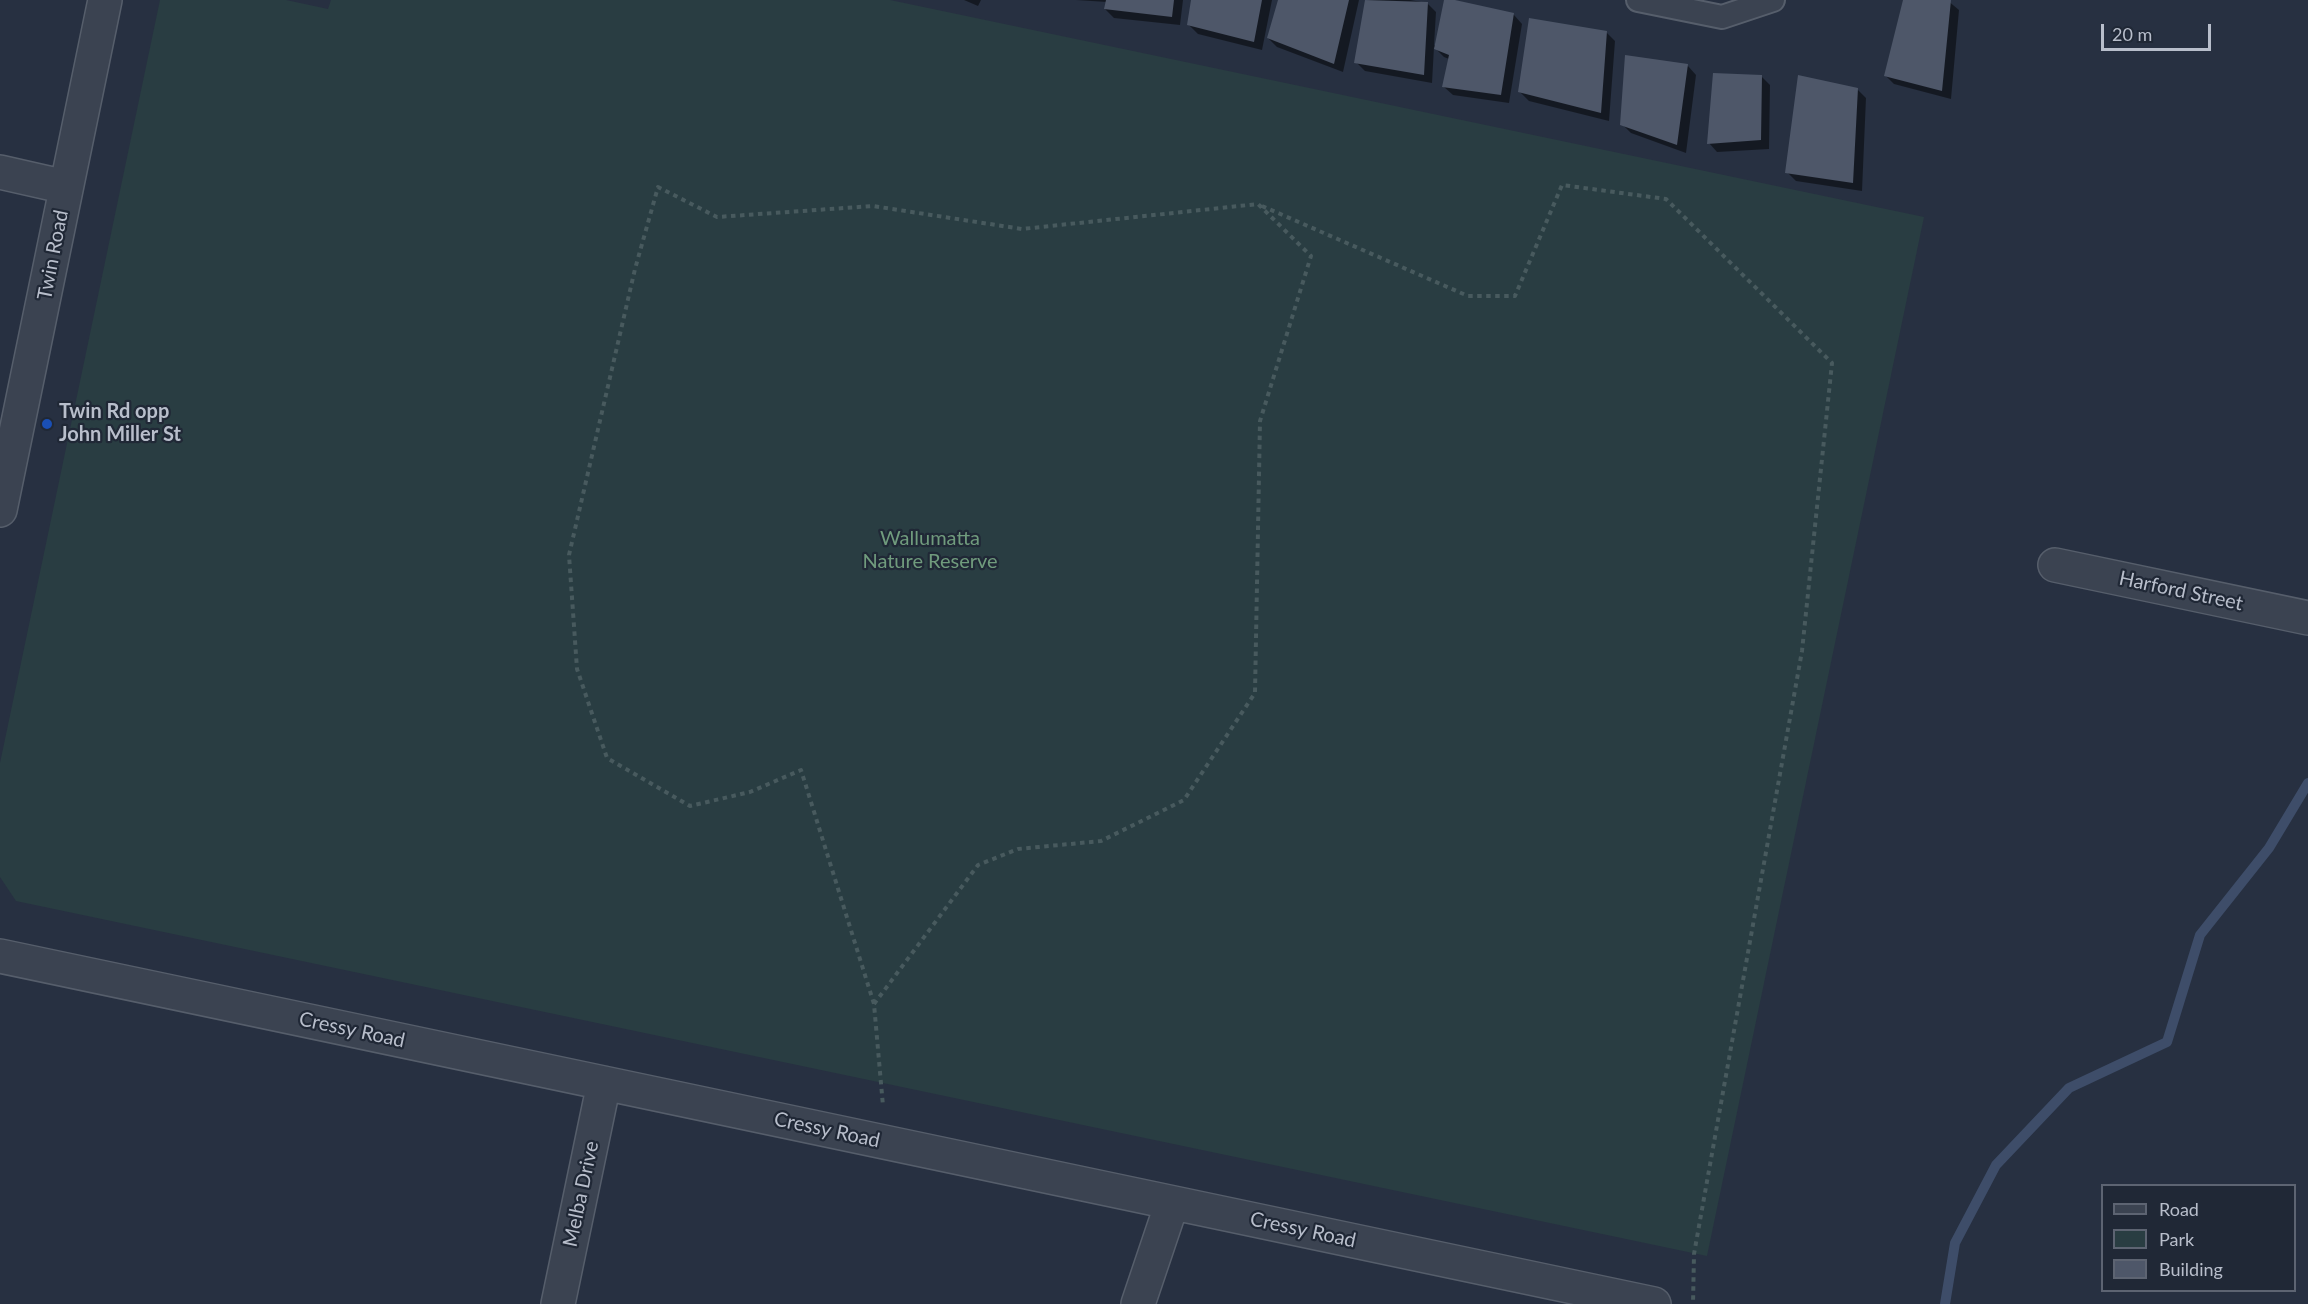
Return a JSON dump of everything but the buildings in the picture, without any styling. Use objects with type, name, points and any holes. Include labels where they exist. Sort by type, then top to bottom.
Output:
[{"type":"street","name":"Twin Road","points":[[0,510],[105,0]]},
{"type":"street","points":[[0,172],[66,187]]},
{"type":"street","name":"Harford Street","points":[[2055,565],[2308,618]]},
{"type":"street","name":"Cressy Road","points":[[0,956],[1654,1304]]},
{"type":"street","name":"Melba Drive","points":[[558,1304],[604,1083]]},
{"type":"street","points":[[1138,1304],[1172,1203]]},
{"type":"lane","points":[[1638,0],[1722,17],[1773,0]]},
{"type":"path","points":[[886,1142],[874,1004],[801,770],[750,792],[690,806],[608,758],[577,669],[569,555],[635,269],[658,187],[717,217],[873,206],[1022,229],[1257,204],[1468,296],[1515,296],[1562,185],[1666,199],[1832,363],[1802,651],[1694,1254],[1693,1304]]},
{"type":"path","points":[[874,1004],[978,866],[1018,849],[1101,841],[1184,800],[1255,693],[1260,422],[1311,256],[1257,204]]},
{"type":"green space","name":"Wallumatta Nature Reserve","points":[[160,0],[286,0],[328,9],[331,0],[890,0],[1924,217],[1707,1256],[16,901],[0,877],[0,763]]},
{"type":"waterway","points":[[1945,1304],[1955,1243],[1996,1165],[2069,1088],[2167,1042],[2200,935],[2269,848],[2308,783]]},
{"type":"place","name":"Twin Rd opp John Miller St","points":[[47,424]]}]
